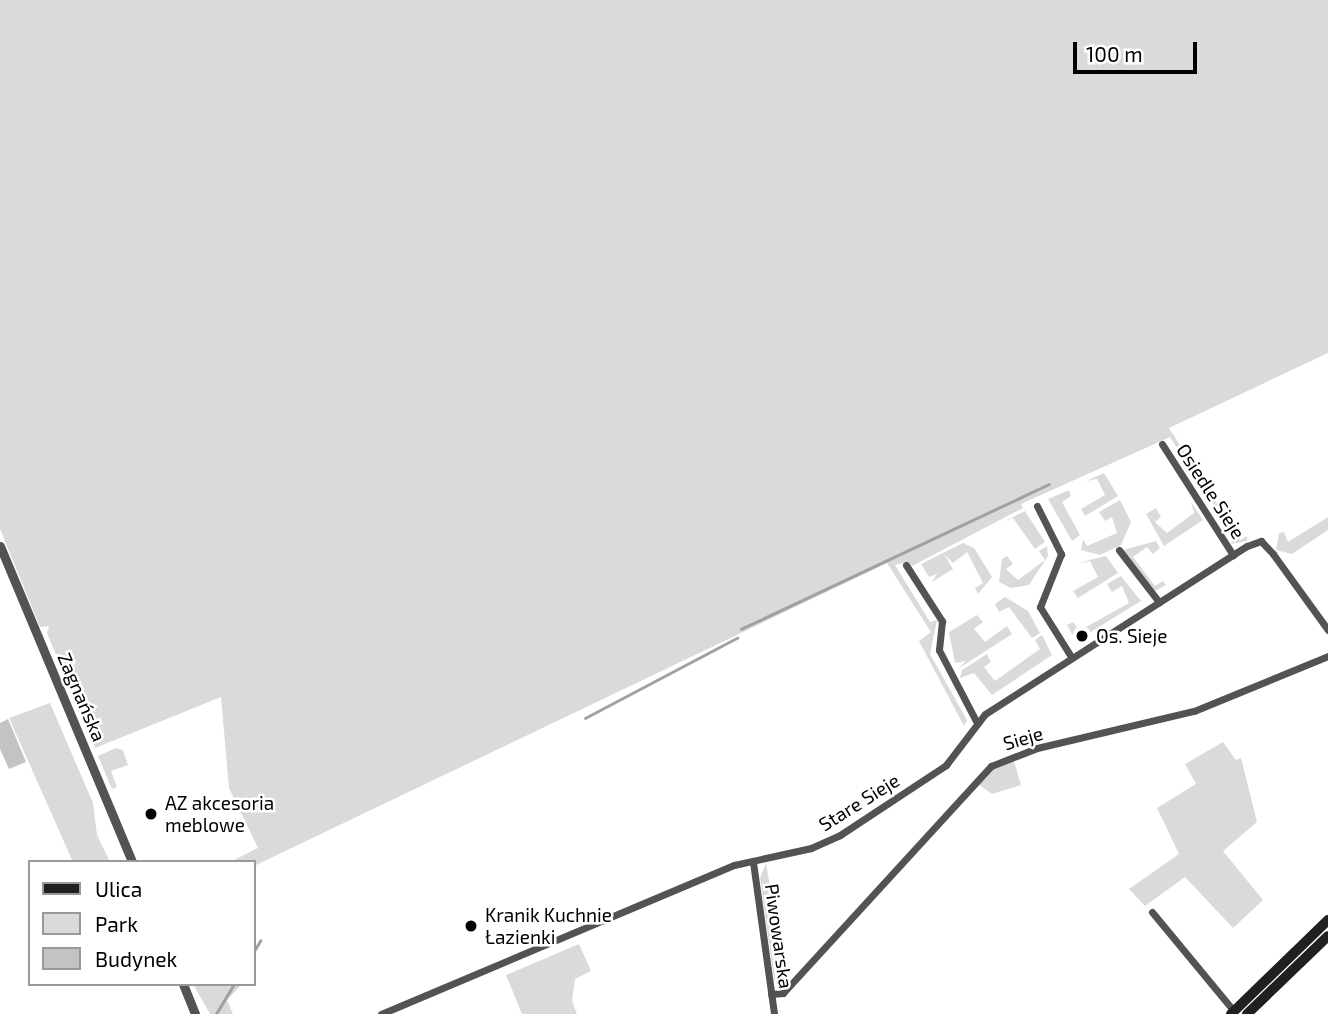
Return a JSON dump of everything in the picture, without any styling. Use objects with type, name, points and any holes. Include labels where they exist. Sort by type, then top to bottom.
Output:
[{"type":"main road","points":[[1233,1012],[1328,920]]},
{"type":"main road","points":[[1247,1014],[1328,936]]},
{"type":"street","name":"Osiedle Sieje","points":[[1162,443],[1233,555]]},
{"type":"street","points":[[1037,506],[1061,554],[1040,607],[1072,658]]},
{"type":"street","name":"Stare Sieje","points":[[381,1014],[752,862],[811,848],[840,835],[946,765],[976,721],[1233,555],[1261,541],[1328,630]]},
{"type":"street","name":"Zagnańska","points":[[0,546],[131,860]]},
{"type":"street","points":[[1119,550],[1159,602]]},
{"type":"street","points":[[906,565],[942,621],[939,650],[976,721]]},
{"type":"street","name":"Sieje","points":[[771,994],[783,993],[991,766],[1037,748],[1194,711],[1328,656]]},
{"type":"street","name":"Piwowarska","points":[[752,862],[774,1014]]},
{"type":"street","points":[[1152,912],[1233,1012]]},
{"type":"street","points":[[184,986],[195,1014]]},
{"type":"green space","points":[[0,0],[1328,0],[1328,353],[1169,428],[1240,540],[1247,536],[1247,541],[1231,544],[1234,537],[1170,437],[1021,504],[1023,508],[912,566],[908,562],[895,565],[930,622],[937,620],[930,654],[967,720],[964,726],[919,641],[931,632],[887,563],[256,865],[256,860],[234,860],[258,848],[229,788],[221,697],[95,748],[84,710],[79,711],[47,633],[49,626],[40,627],[0,529]]},
{"type":"green space","points":[[1104,473],[1118,496],[1085,516],[1081,509],[1105,495],[1097,479],[1086,481]]},
{"type":"green space","points":[[1069,490],[1071,496],[1062,502],[1080,535],[1072,541],[1048,499]]},
{"type":"green space","points":[[1120,500],[1131,522],[1121,545],[1100,555],[1081,550],[1083,539],[1087,546],[1117,533],[1112,517],[1105,521],[1099,512]]},
{"type":"green space","points":[[1191,502],[1203,520],[1164,546],[1146,514],[1156,508],[1161,517],[1155,522],[1167,533],[1194,513]]},
{"type":"green space","points":[[1025,511],[1045,542],[1035,549],[1013,518],[1003,522]]},
{"type":"green space","points":[[1328,517],[1328,530],[1292,554],[1276,550],[1279,533],[1284,532],[1288,542]]},
{"type":"green space","points":[[1156,541],[1160,548],[1153,554],[1147,547],[1133,557],[1155,586],[1163,581],[1166,585],[1155,591],[1123,550]]},
{"type":"green space","points":[[963,543],[974,548],[992,577],[978,594],[975,588],[983,583],[967,552],[953,563],[944,554],[953,569],[932,582],[937,574],[929,577],[921,564]]},
{"type":"green space","points":[[1047,546],[1048,556],[1029,585],[1011,588],[999,582],[1002,559],[1007,556],[1013,564],[1006,569],[1018,580],[1045,560],[1039,551]]},
{"type":"green space","points":[[1106,556],[1118,573],[1078,598],[1073,591],[1098,577],[1090,561],[1079,564]]},
{"type":"green space","points":[[1121,576],[1141,601],[1076,641],[1067,625],[1073,622],[1079,631],[1129,603],[1122,586],[1112,592],[1107,584]]},
{"type":"green space","points":[[1005,597],[1028,611],[1040,633],[1032,638],[1009,607],[999,612],[995,604]]},
{"type":"green space","points":[[977,615],[983,622],[974,629],[985,642],[1007,626],[1012,634],[958,669],[966,661],[955,663],[949,632]]},
{"type":"green space","points":[[1042,635],[1052,655],[992,695],[974,673],[960,678],[962,670],[987,654],[991,662],[984,667],[995,681],[1040,649],[1035,640]]},
{"type":"green space","points":[[50,703],[93,803],[97,835],[109,860],[72,860],[9,718]]},
{"type":"green space","points":[[1223,742],[1236,760],[1241,758],[1257,822],[1223,851],[1263,900],[1233,928],[1185,877],[1145,906],[1129,889],[1179,854],[1157,808],[1196,784],[1185,764]]},
{"type":"green space","points":[[116,748],[123,750],[128,765],[111,771],[117,787],[112,789],[98,756]]},
{"type":"green space","points":[[1013,758],[1021,785],[992,794],[978,784],[992,769]]},
{"type":"green space","points":[[766,863],[783,990],[774,979],[760,878]]},
{"type":"green space","points":[[579,944],[591,971],[575,979],[572,1001],[577,1014],[522,1014],[506,975]]},
{"type":"green space","points":[[194,986],[240,986],[227,1000],[233,1014],[210,1014]]},
{"type":"building","points":[[8,719],[26,762],[9,769],[0,749],[0,723]]},
{"type":"waterway","points":[[741,629],[1049,484]]},
{"type":"waterway","points":[[585,718],[737,638]]},
{"type":"waterway","points":[[256,948],[260,941]]},
{"type":"waterway","points":[[216,1014],[233,986]]},
{"type":"place","name":"Os. Sieje","points":[[1082,636]]},
{"type":"place","name":"AZ akcesoria meblowe","points":[[151,814]]},
{"type":"place","name":"Kranik Kuchnie Łazienki","points":[[471,926]]}]
